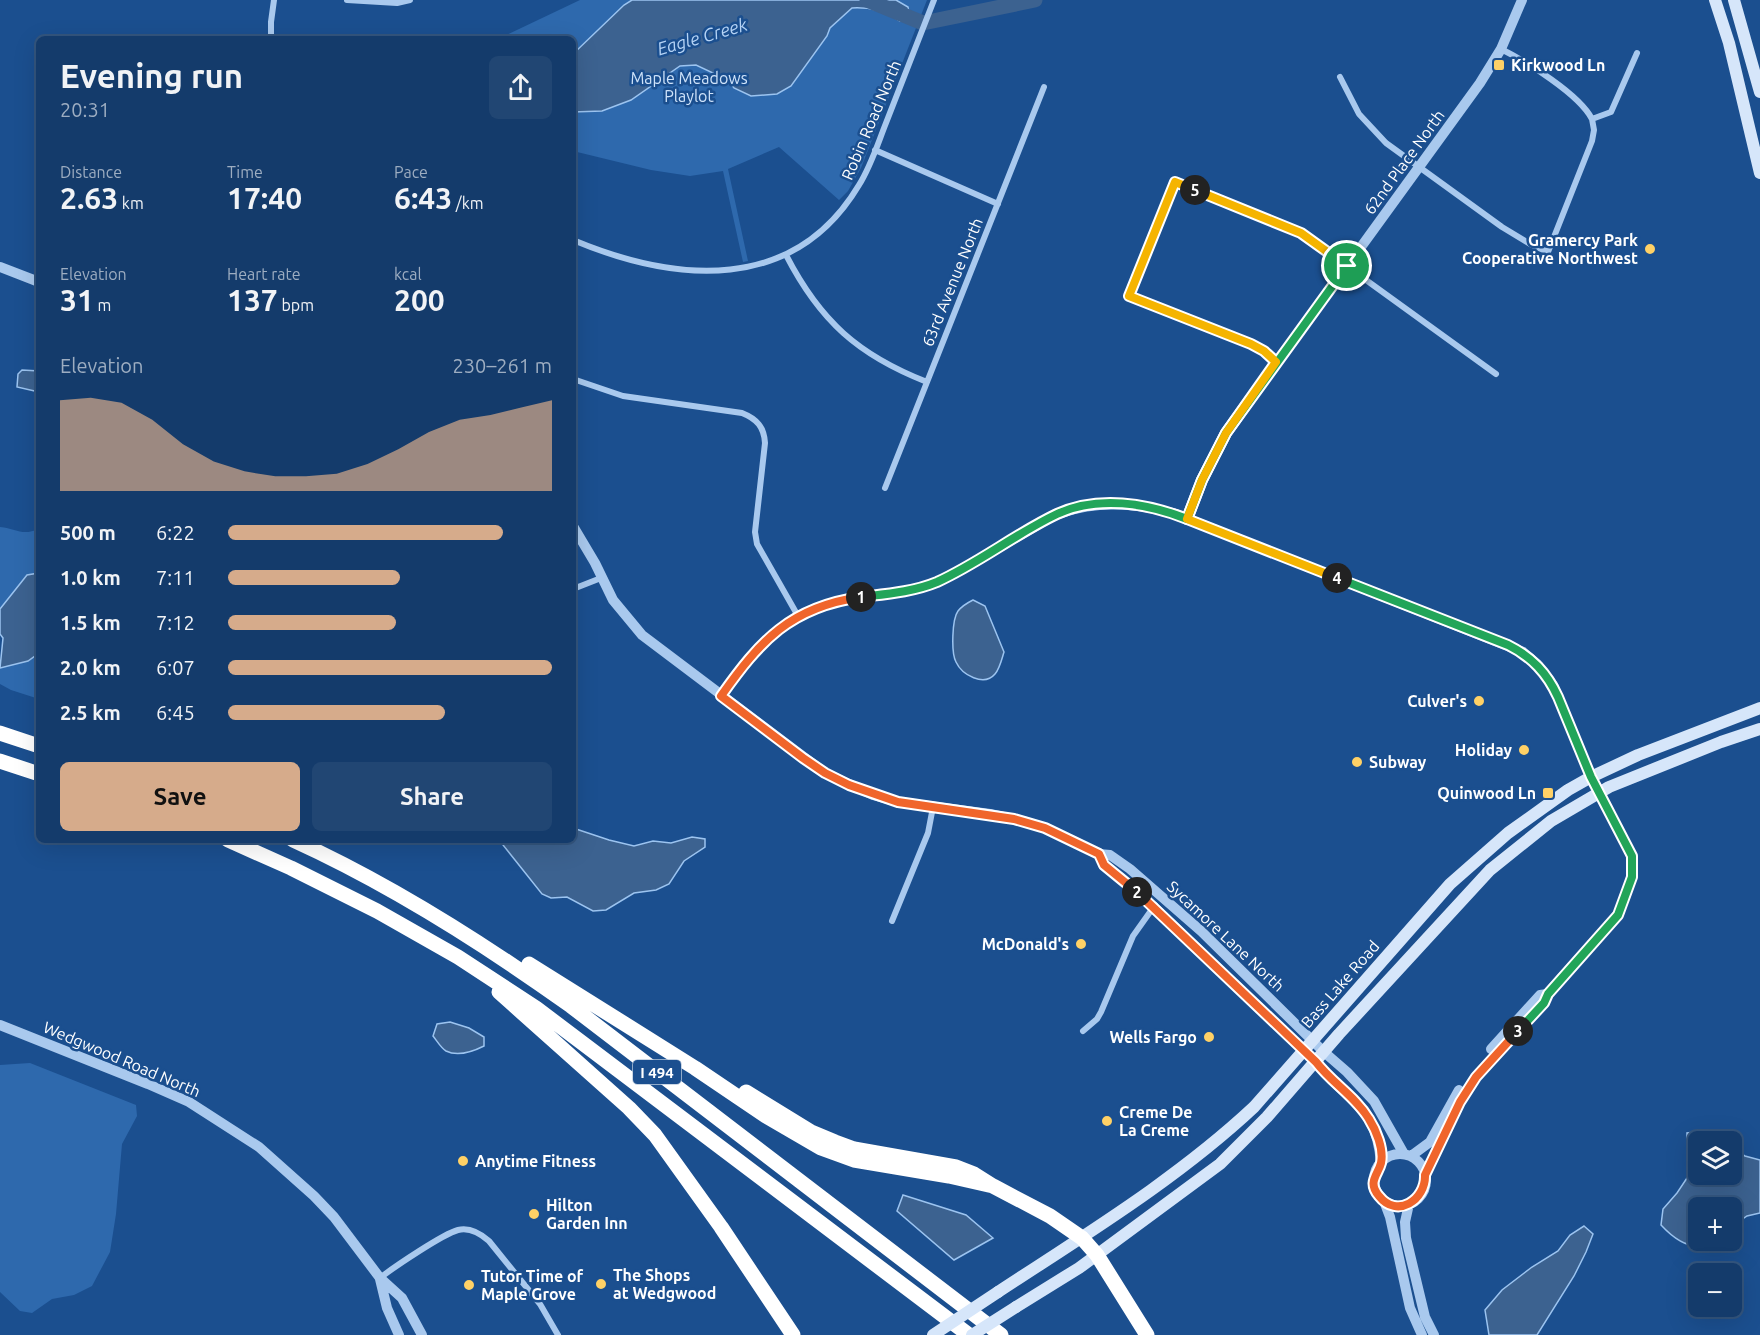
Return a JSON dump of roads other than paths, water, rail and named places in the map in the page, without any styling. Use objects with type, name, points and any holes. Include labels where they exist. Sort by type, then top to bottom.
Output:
[{"type":"highway","points":[[0,733],[36,745]]},
{"type":"highway","points":[[0,761],[36,773]]},
{"type":"highway","name":"I 494","points":[[235,843],[377,911],[458,957],[544,1014],[970,1335]]},
{"type":"highway","name":"I 494","points":[[299,843],[371,879],[450,923],[512,964],[571,1006],[1001,1335]]},
{"type":"highway","points":[[371,879],[464,924],[695,1068],[766,1116],[821,1148],[854,1160],[993,1186],[1050,1216],[1082,1238],[1097,1255],[1147,1335]]},
{"type":"highway","points":[[458,957],[605,1086],[655,1135],[721,1227],[793,1335]]},
{"type":"main road","points":[[1715,0],[1729,43],[1760,173]]},
{"type":"main road","points":[[1734,0],[1760,92]]},
{"type":"main road","name":"Bass Lake Road","points":[[933,1335],[1082,1238],[1171,1176],[1224,1135],[1254,1107],[1443,892],[1515,827],[1591,777],[1638,755],[1760,708]]},
{"type":"main road","name":"Bass Lake Road","points":[[970,1335],[1097,1255],[1220,1164],[1267,1117],[1490,870],[1551,821],[1599,793],[1652,769],[1760,729]]},
{"type":"street","points":[[272,36],[274,0]]},
{"type":"street","points":[[347,0],[390,3],[410,0]]},
{"type":"street","name":"Robin Road North","points":[[576,241],[627,259],[684,270],[720,272],[768,263],[786,255],[812,238],[831,223],[861,183],[934,0]]},
{"type":"street","name":"62nd Place North","points":[[1187,519],[1226,433],[1480,83],[1501,49],[1522,0]]},
{"type":"street","points":[[1340,76],[1359,114],[1386,143],[1502,227],[1548,252],[1592,141],[1594,130],[1592,119],[1589,112],[1578,101],[1545,75],[1501,49]]},
{"type":"street","points":[[1592,119],[1611,112],[1637,53]]},
{"type":"street","name":"63rd Avenue North","points":[[885,488],[1044,87]]},
{"type":"street","points":[[875,150],[998,204]]},
{"type":"street","points":[[1276,362],[1264,351],[1251,344],[1129,296],[1175,182],[1301,233],[1496,374]]},
{"type":"street","points":[[786,255],[817,305],[841,332],[886,364],[927,382]]},
{"type":"street","points":[[0,267],[36,281]]},
{"type":"street","points":[[576,380],[623,396],[742,413],[755,420],[763,429],[765,443],[755,532],[758,544],[798,616]]},
{"type":"street","points":[[721,696],[765,640],[798,616],[837,601],[909,591],[934,583],[969,566],[1062,512],[1103,504],[1152,507],[1187,519],[1508,645],[1523,652],[1537,664],[1552,685],[1591,777],[1632,856],[1632,877],[1618,915],[1548,994],[1544,1003],[1476,1072],[1452,1102],[1430,1142],[1408,1155],[1390,1155],[1375,1173],[1375,1191],[1384,1202],[1390,1217],[1410,1308],[1422,1335]]},
{"type":"street","name":"Sycamore Lane North","points":[[576,532],[613,600],[642,635],[825,773],[873,795],[898,802],[990,814],[1026,822],[1045,828],[1099,854],[1110,855],[1130,869],[1201,931],[1313,1041],[1320,1057]]},
{"type":"street","points":[[576,588],[601,578]]},
{"type":"street","points":[[892,921],[928,833],[933,807]]},
{"type":"street","name":"Sycamore Lane North","points":[[1099,854],[1104,865],[1154,907],[1304,1051],[1320,1057]]},
{"type":"street","points":[[1083,1031],[1097,1019],[1133,936],[1163,897]]},
{"type":"street","name":"Wedgwood Road North","points":[[0,1025],[189,1102],[259,1147],[314,1196],[352,1239],[380,1278],[402,1298],[422,1335]]},
{"type":"street","points":[[1320,1057],[1347,1072],[1374,1101],[1408,1155],[1420,1163],[1425,1175]]},
{"type":"street","points":[[1320,1057],[1324,1072],[1364,1110],[1377,1135],[1381,1164]]},
{"type":"street","points":[[1384,1202],[1396,1206],[1409,1204],[1419,1196],[1424,1187],[1425,1175],[1476,1072]]},
{"type":"street","points":[[1409,1204],[1405,1222],[1406,1238],[1425,1317],[1434,1335]]},
{"type":"street","points":[[380,1278],[449,1234],[460,1229],[479,1233],[489,1241],[540,1304],[558,1335]]},
{"type":"street","name":"Wedgwood Road North","points":[[380,1278],[387,1308],[399,1335]]},
{"type":"water","points":[[632,0],[896,0],[908,7],[910,18],[900,21],[877,10],[852,8],[830,28],[827,36],[791,86],[777,94],[751,96],[734,88],[728,80],[696,65],[680,66],[631,100],[602,111],[576,112],[576,51]]},
{"type":"water","points":[[22,370],[36,371],[36,391],[17,387],[18,374]]},
{"type":"water","points":[[36,574],[36,655],[28,661],[0,668],[3,638],[0,634],[0,609],[27,575]]},
{"type":"water","points":[[973,600],[985,606],[1004,652],[997,672],[985,679],[968,675],[959,667],[954,658],[953,628],[956,615],[961,608]]},
{"type":"water","points":[[576,829],[634,846],[653,841],[671,843],[692,837],[705,839],[705,847],[684,861],[669,884],[656,890],[634,893],[606,910],[593,911],[567,897],[551,898],[542,894],[503,843],[576,843]]},
{"type":"water","points":[[450,1022],[469,1028],[484,1037],[484,1046],[461,1053],[446,1051],[433,1036],[437,1024]]},
{"type":"water","points":[[1742,1154],[1760,1160],[1760,1213],[1742,1219],[1742,1197],[1688,1197],[1688,1244],[1678,1240],[1661,1225],[1663,1209],[1688,1176],[1688,1185],[1742,1185]]},
{"type":"water","points":[[903,1195],[966,1215],[993,1238],[954,1260],[897,1211]]},
{"type":"water","points":[[1584,1226],[1593,1234],[1586,1252],[1574,1276],[1537,1335],[1489,1335],[1485,1310],[1502,1290],[1558,1251],[1570,1235]]},
{"type":"waterway","name":"Eagle Creek","points":[[867,0],[923,23],[1035,0]]},
{"type":"place","name":"Kirkwood Ln","points":[[1499,65]]},
{"type":"place","name":"Gramercy Park Cooperative Northwest","points":[[1650,249]]},
{"type":"place","name":"Culver's","points":[[1479,701]]},
{"type":"place","name":"Holiday","points":[[1524,750]]},
{"type":"place","name":"Subway","points":[[1357,762]]},
{"type":"place","name":"Quinwood Ln","points":[[1548,793]]},
{"type":"place","name":"McDonald's","points":[[1081,944]]},
{"type":"place","name":"Wells Fargo","points":[[1209,1037]]},
{"type":"place","name":"Creme De La Creme","points":[[1107,1121]]},
{"type":"place","name":"Anytime Fitness","points":[[463,1161]]},
{"type":"place","name":"Hilton Garden Inn","points":[[534,1214]]},
{"type":"place","name":"The Shops at Wedgwood","points":[[601,1284]]},
{"type":"place","name":"Tutor Time of Maple Grove","points":[[469,1285]]},
{"type":"park label","name":"Maple Meadows Playlot","points":[[689,87]]}]
